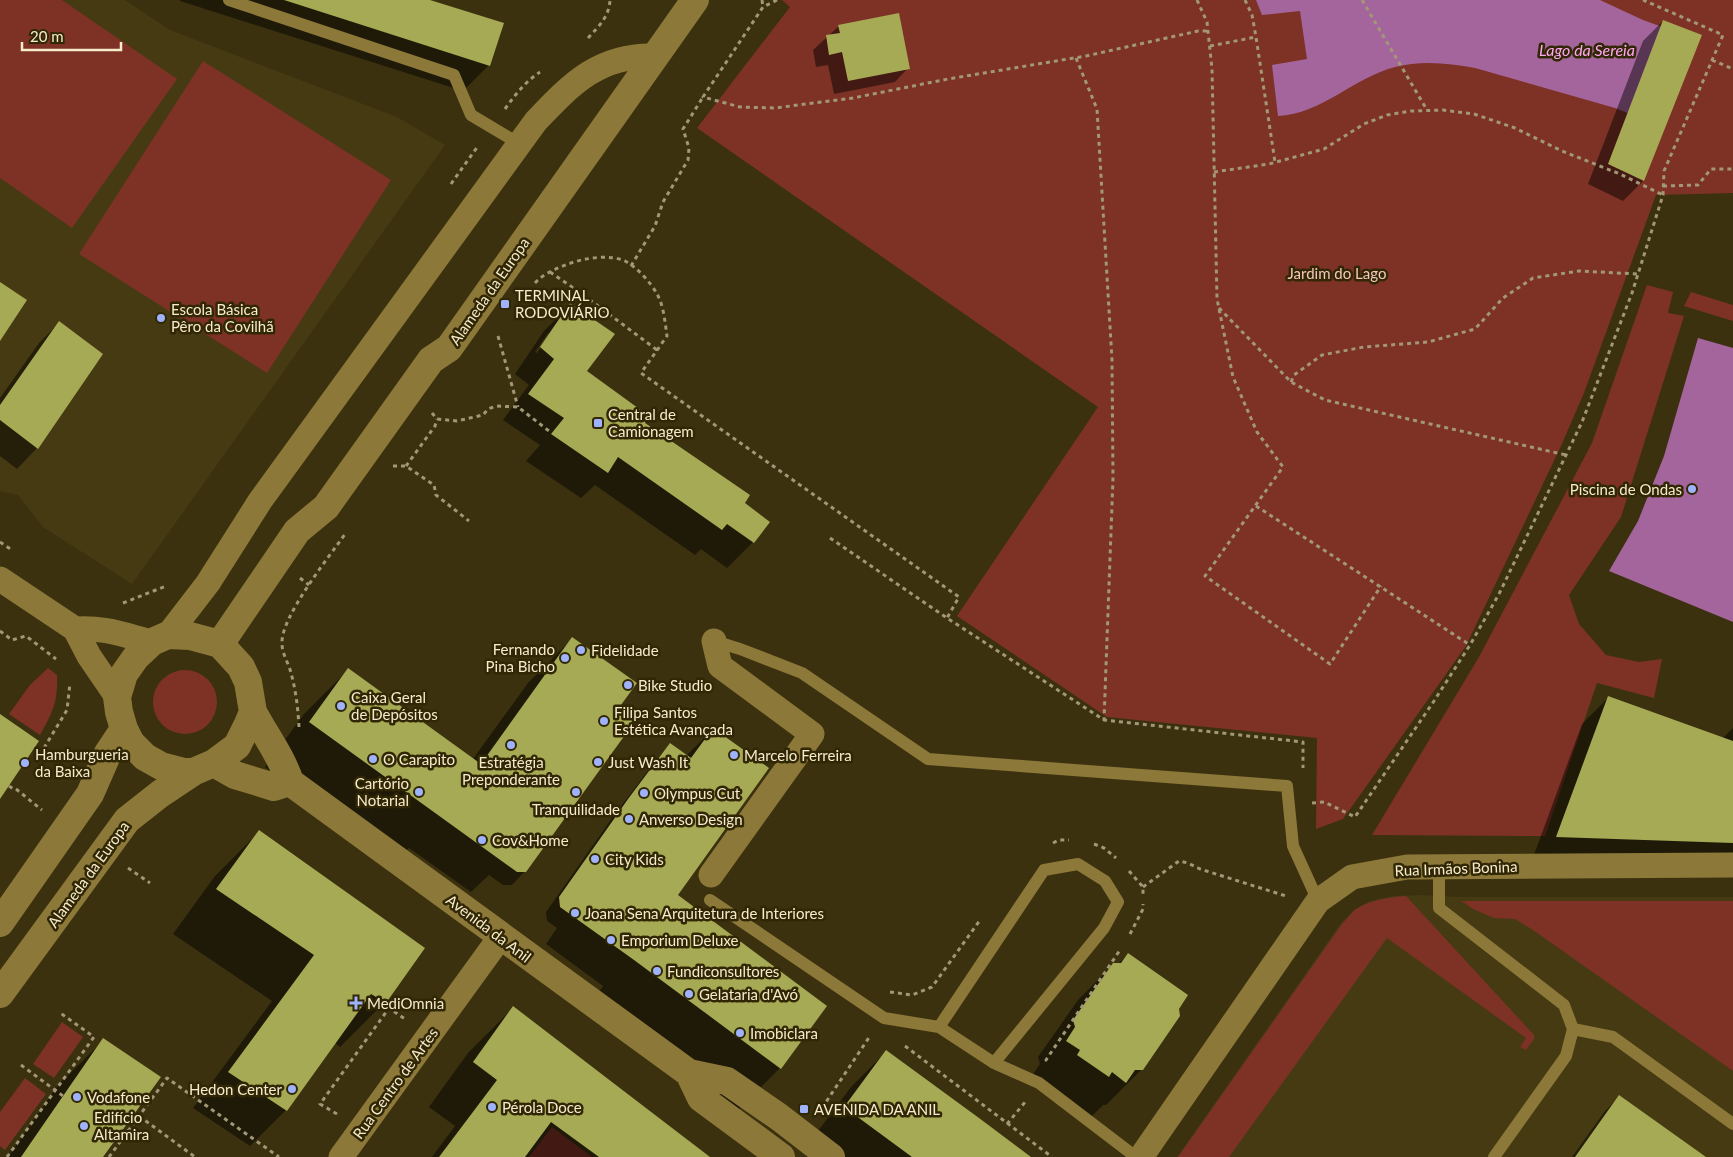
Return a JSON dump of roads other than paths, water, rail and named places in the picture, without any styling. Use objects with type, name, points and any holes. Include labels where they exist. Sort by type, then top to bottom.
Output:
[{"type":"main road","name":"Alameda da Europa","points":[[220,644],[297,531],[326,507],[431,360],[449,348],[695,0]]},
{"type":"main road","points":[[190,636],[220,644],[241,667],[248,682],[252,712],[266,738],[285,766],[290,782],[274,787],[235,774],[204,768],[184,772],[161,766],[145,757],[131,743],[118,712],[117,698],[124,674],[136,657],[160,639],[190,636]]},
{"type":"main road","points":[[204,768],[237,746],[252,712]]},
{"type":"main road","points":[[0,923],[90,794],[108,753],[124,729]]},
{"type":"main road","name":"Alameda da Europa","points":[[0,994],[126,820],[160,794],[204,768]]},
{"type":"main road","name":"Avenida da Anil","points":[[290,782],[689,1073],[727,1081],[779,1117],[831,1157]]},
{"type":"main road","name":"Avenida da Anil","points":[[689,1073],[701,1098],[781,1157]]},
{"type":"street","points":[[75,629],[91,628],[160,639],[208,583],[260,501],[518,143],[536,121],[565,91],[591,71],[621,58],[638,55],[656,56]]},
{"type":"street","points":[[0,579],[75,629],[89,656],[117,698]]},
{"type":"street","points":[[711,875],[812,734],[720,666],[714,641]]},
{"type":"street","name":"Rua Irmãos Bonina","points":[[1141,1157],[1318,901],[1352,877],[1407,867],[1733,865]]},
{"type":"street","name":"Rua Centro de Artes","points":[[341,1157],[501,936]]},
{"type":"lane","points":[[229,0],[454,75],[471,115],[518,143]]},
{"type":"lane","points":[[714,641],[802,673],[928,759],[1287,786],[1293,846],[1318,901]]},
{"type":"lane","points":[[939,1027],[1044,870],[1078,864],[1105,881],[1118,902],[1104,928],[994,1063]]},
{"type":"lane","points":[[1439,867],[1439,908],[1564,1005],[1573,1029],[1566,1056],[1494,1157]]},
{"type":"lane","points":[[710,900],[884,1018],[939,1027],[994,1063],[1039,1083],[1136,1157]]},
{"type":"lane","points":[[1573,1029],[1613,1037],[1733,1124]]},
{"type":"water","name":"Lago da Sereia","points":[[1256,0],[1600,0],[1643,20],[1698,40],[1664,127],[1615,108],[1475,68],[1435,63],[1405,65],[1380,72],[1323,103],[1294,114],[1278,116],[1272,65],[1307,59],[1300,11],[1262,15]]},
{"type":"water","name":"Piscina de Ondas","points":[[1698,338],[1733,348],[1733,622],[1609,571],[1638,521],[1664,456]]},
{"type":"place","name":"TERMINAL RODOVIÁRIO","points":[[505,304]]},
{"type":"place","name":"Escola Básica Pêro da Covilhã","points":[[161,318]]},
{"type":"place","name":"Central de Camionagem","points":[[598,423]]},
{"type":"place","name":"Piscina de Ondas","points":[[1692,489]]},
{"type":"place","name":"Fidelidade","points":[[581,650]]},
{"type":"place","name":"Fernando Pina Bicho","points":[[565,658]]},
{"type":"place","name":"Bike Studio","points":[[628,685]]},
{"type":"place","name":"Caixa Geral de Depósitos","points":[[341,706]]},
{"type":"place","name":"Filipa Santos Estética Avançada","points":[[604,721]]},
{"type":"place","name":"Estratégia Preponderante","points":[[511,745]]},
{"type":"place","name":"Marcelo Ferreira","points":[[734,755]]},
{"type":"place","name":"O Carapito","points":[[373,759]]},
{"type":"place","name":"Just Wash It","points":[[598,762]]},
{"type":"place","name":"Hamburgueria da Baixa","points":[[25,763]]},
{"type":"place","name":"Cartório Notarial","points":[[419,792]]},
{"type":"place","name":"Tranquilidade","points":[[576,792]]},
{"type":"place","name":"Olympus Cut","points":[[644,793]]},
{"type":"place","name":"Anverso Design","points":[[629,819]]},
{"type":"place","name":"Cov&Home","points":[[482,840]]},
{"type":"place","name":"City Kids","points":[[595,859]]},
{"type":"place","name":"Joana Sena Arquitetura de Interiores","points":[[575,913]]},
{"type":"place","name":"Emporium Deluxe","points":[[611,940]]},
{"type":"place","name":"Fundiconsultores","points":[[657,971]]},
{"type":"place","name":"Gelataria d'Avó","points":[[689,994]]},
{"type":"place","name":"MediOmnia","points":[[356,1003]]},
{"type":"place","name":"Imobiclara","points":[[740,1033]]},
{"type":"place","name":"Hedon Center","points":[[292,1089]]},
{"type":"place","name":"Vodafone","points":[[77,1097]]},
{"type":"place","name":"Pérola Doce","points":[[492,1107]]},
{"type":"place","name":"AVENIDA DA ANIL","points":[[804,1109]]},
{"type":"place","name":"Edifício Altamira","points":[[84,1126]]},
{"type":"park label","name":"Jardim do Lago","points":[[1337,273]]}]
